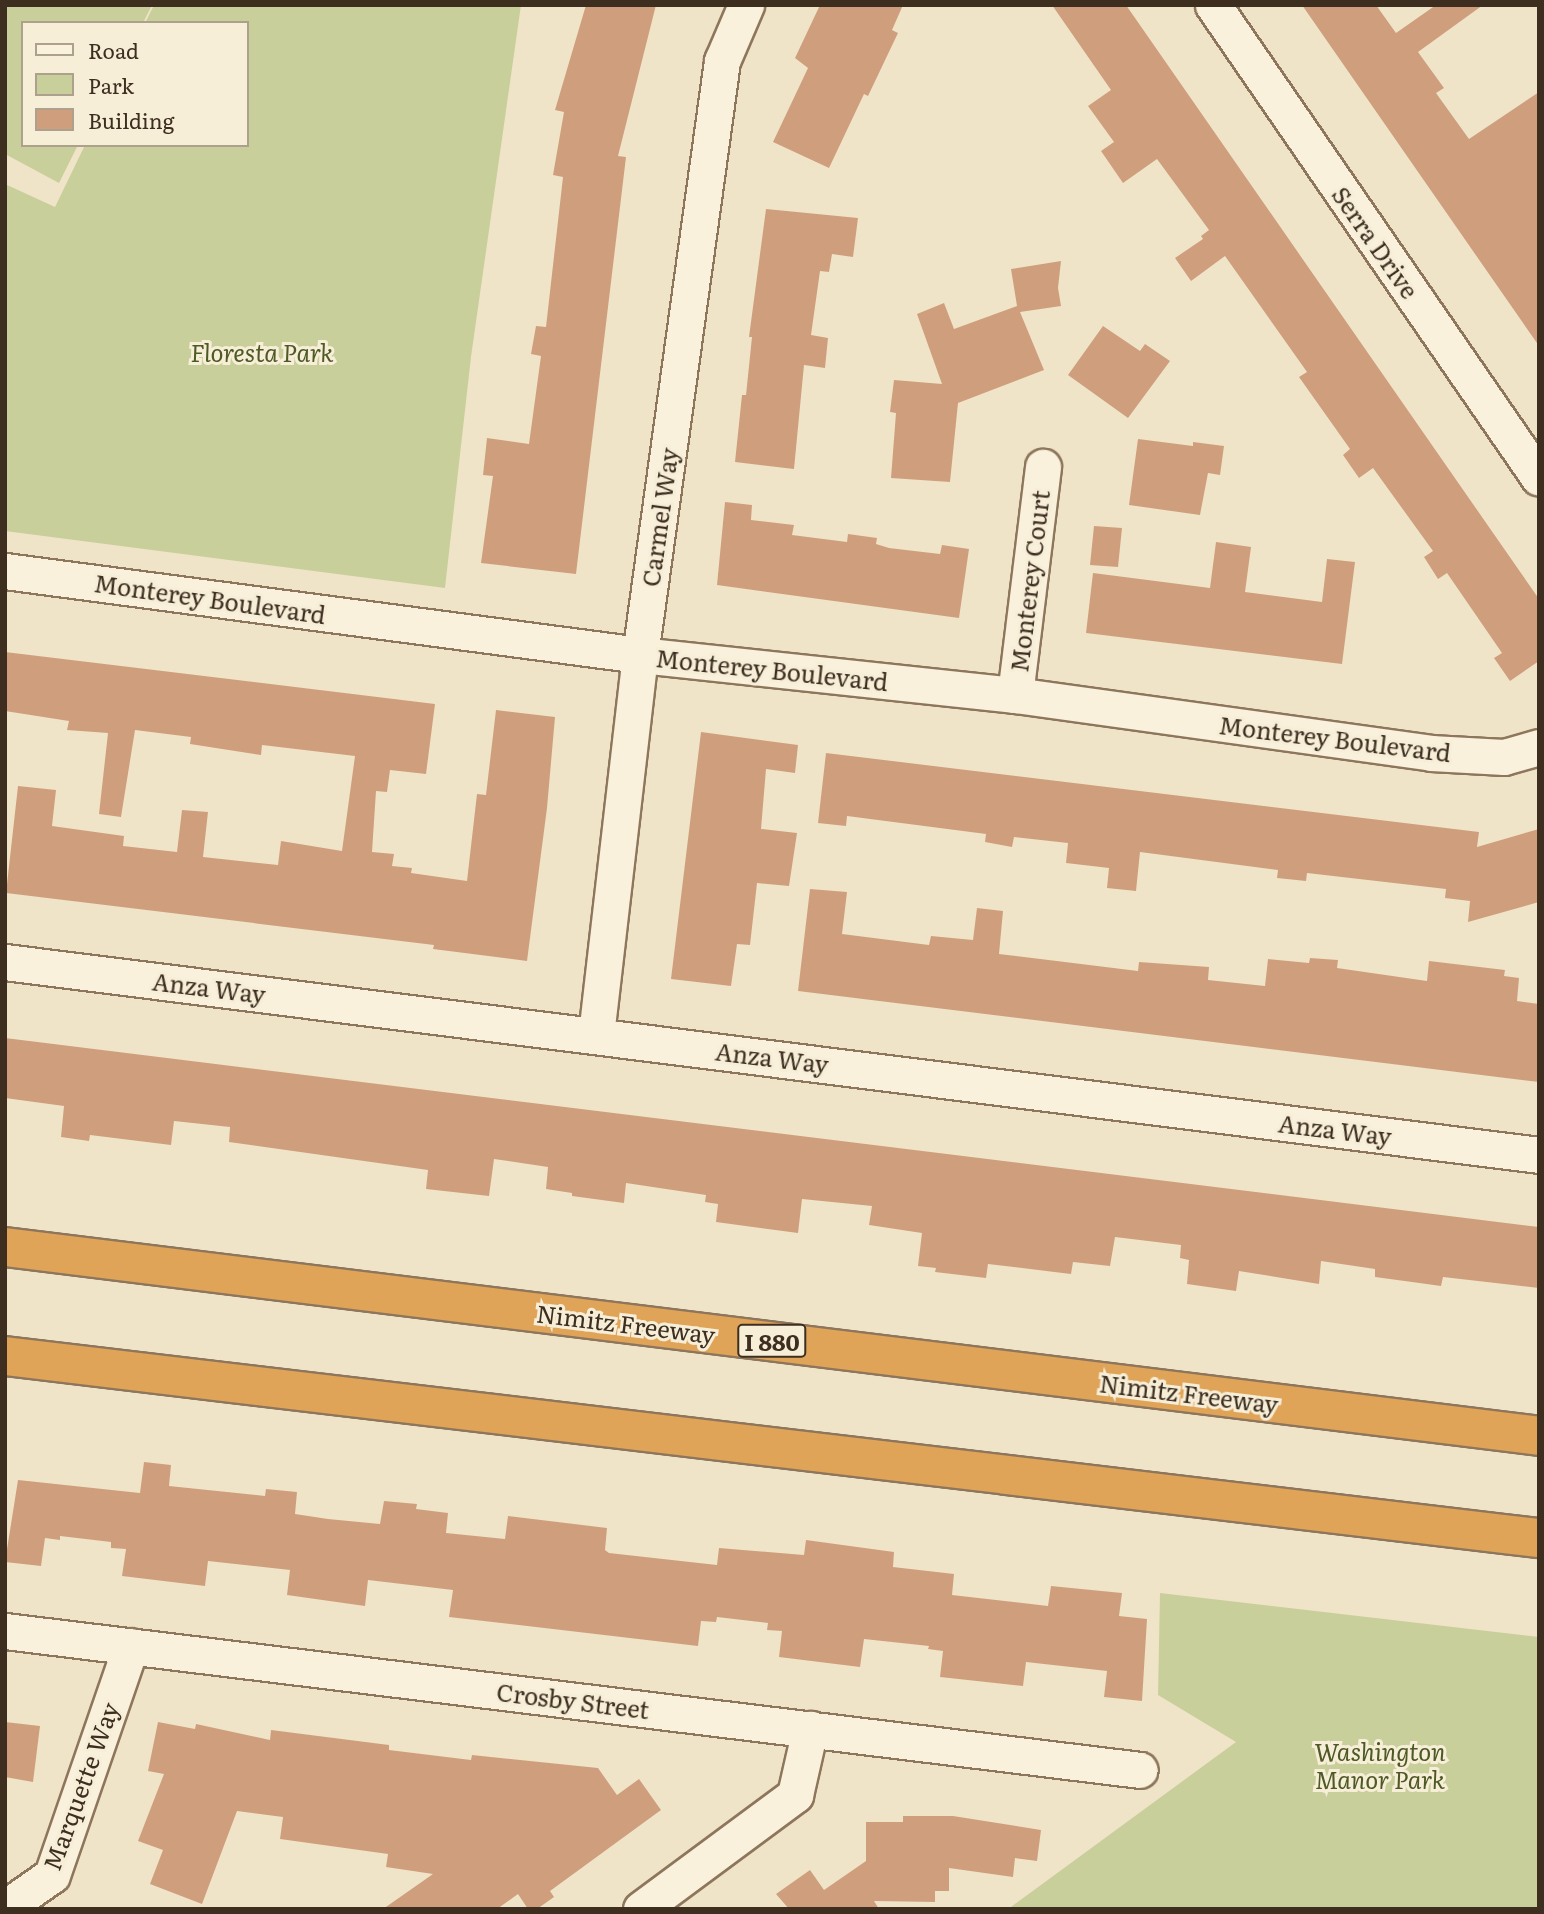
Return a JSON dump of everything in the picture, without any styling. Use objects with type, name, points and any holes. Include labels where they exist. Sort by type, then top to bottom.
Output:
[{"type":"highway","name":"Nimitz Freeway","points":[[5,1247],[1539,1436]]},
{"type":"highway","points":[[5,1356],[1539,1538]]},
{"type":"street","name":"Carmel Way","points":[[596,1035],[640,655],[722,61],[746,5]]},
{"type":"street","name":"Serra Drive","points":[[1213,5],[1539,478]]},
{"type":"street","name":"Monterey Court","points":[[1015,695],[1043,467]]},
{"type":"street","name":"Monterey Boulevard","points":[[5,571],[640,655],[1015,695],[1431,753],[1504,757],[1539,747]]},
{"type":"street","name":"Anza Way","points":[[5,962],[1539,1155]]},
{"type":"street","name":"Crosby Street","points":[[5,1631],[1140,1770]]},
{"type":"street","name":"Marquette Way","points":[[5,1908],[52,1875],[131,1646]]},
{"type":"street","points":[[641,1909],[795,1795],[810,1729]]},
{"type":"green space","points":[[5,5],[152,5],[144,21],[21,21],[21,147],[77,147],[59,183],[5,154]]},
{"type":"green space","name":"Floresta Park","points":[[154,5],[521,5],[471,357],[445,588],[5,531],[5,184],[55,207],[84,147],[248,147],[248,21],[146,21]]},
{"type":"green space","name":"Washington Manor Park","points":[[1160,1593],[1539,1637],[1539,1909],[1008,1909],[1236,1742],[1158,1695]]},
{"type":"building","points":[[586,5],[656,5],[618,156],[626,157],[576,574],[481,563],[493,476],[483,475],[487,438],[529,444],[541,356],[531,354],[536,326],[546,327],[563,177],[553,175],[564,112],[555,110]]},
{"type":"building","points":[[820,5],[903,5],[892,30],[898,33],[868,96],[864,94],[829,168],[773,142],[808,68],[795,58]]},
{"type":"building","points":[[1052,5],[1126,5],[1539,599],[1539,661],[1510,681],[1494,658],[1502,653],[1447,573],[1438,579],[1424,557],[1433,551],[1373,468],[1359,478],[1343,455],[1350,449],[1299,377],[1307,372],[1225,256],[1191,281],[1175,258],[1203,239],[1201,236],[1209,230],[1157,159],[1123,183],[1101,151],[1114,142],[1088,106],[1111,90]]},
{"type":"building","points":[[1302,5],[1376,5],[1396,33],[1436,5],[1483,5],[1418,52],[1444,88],[1436,93],[1469,139],[1539,92],[1539,346]]},
{"type":"building","points":[[766,209],[858,218],[853,257],[832,254],[829,272],[820,271],[811,335],[828,338],[825,368],[804,365],[794,469],[735,462],[742,395],[746,395],[752,337],[749,337]]},
{"type":"building","points":[[1061,261],[1058,288],[1061,306],[1020,312],[1044,370],[958,403],[950,482],[891,478],[896,413],[890,412],[894,380],[942,384],[917,314],[944,303],[954,329],[1017,306],[1011,269]]},
{"type":"building","points":[[1103,326],[1140,351],[1145,344],[1170,361],[1128,418],[1068,375]]},
{"type":"building","points":[[1138,439],[1193,446],[1193,442],[1224,446],[1220,475],[1208,473],[1200,515],[1129,505]]},
{"type":"building","points":[[725,502],[752,505],[751,520],[794,525],[792,535],[847,542],[848,534],[877,538],[876,544],[889,548],[940,554],[942,545],[969,549],[959,618],[717,585]]},
{"type":"building","points":[[1094,526],[1122,528],[1118,567],[1090,565]]},
{"type":"building","points":[[1216,542],[1251,547],[1245,592],[1322,602],[1327,559],[1355,562],[1342,664],[1086,633],[1093,573],[1210,588]]},
{"type":"building","points":[[5,652],[435,704],[426,774],[390,770],[387,792],[376,791],[372,852],[394,854],[392,866],[412,868],[411,873],[467,881],[477,794],[486,795],[496,710],[555,717],[547,808],[527,961],[433,949],[434,945],[6,893],[18,786],[56,790],[52,826],[124,836],[123,846],[177,852],[182,810],[208,812],[203,857],[278,865],[281,841],[342,851],[355,756],[262,745],[261,755],[190,744],[191,737],[135,730],[121,817],[99,814],[108,733],[67,730],[69,721],[5,711]]},
{"type":"building","points":[[701,732],[798,745],[795,773],[766,769],[761,829],[797,833],[789,886],[757,883],[750,945],[737,944],[731,986],[671,979]]},
{"type":"building","points":[[826,753],[1479,832],[1477,847],[1539,829],[1539,902],[1468,922],[1470,901],[1445,898],[1446,889],[1307,873],[1306,881],[1277,878],[1278,870],[1140,852],[1136,891],[1107,888],[1109,868],[1066,863],[1068,843],[1014,837],[1012,847],[985,842],[986,834],[847,816],[846,826],[818,823]]},
{"type":"building","points":[[810,889],[847,892],[842,934],[929,945],[931,936],[973,940],[977,908],[1003,911],[999,954],[1138,971],[1139,962],[1209,967],[1208,980],[1265,986],[1268,959],[1309,963],[1310,958],[1338,960],[1337,968],[1427,981],[1429,961],[1505,970],[1504,976],[1519,978],[1517,1001],[1539,1004],[1539,1082],[798,991]]},
{"type":"building","points":[[5,1038],[1539,1227],[1539,1288],[1443,1277],[1441,1286],[1375,1277],[1375,1269],[1321,1261],[1319,1284],[1239,1271],[1236,1291],[1187,1284],[1189,1260],[1180,1258],[1181,1245],[1115,1237],[1110,1266],[1073,1262],[1071,1274],[988,1264],[986,1278],[935,1272],[936,1268],[918,1266],[922,1233],[869,1225],[872,1206],[802,1199],[798,1233],[716,1222],[718,1204],[705,1202],[706,1195],[626,1183],[624,1203],[572,1196],[572,1193],[546,1189],[548,1167],[494,1159],[489,1196],[426,1189],[428,1170],[229,1142],[230,1127],[174,1121],[171,1145],[90,1135],[89,1141],[61,1137],[64,1106],[5,1098]]},
{"type":"building","points":[[144,1462],[171,1465],[169,1486],[265,1496],[266,1489],[297,1492],[295,1514],[328,1519],[380,1524],[384,1501],[417,1504],[416,1509],[448,1513],[446,1533],[505,1539],[508,1516],[607,1528],[605,1550],[609,1553],[717,1565],[719,1548],[804,1555],[806,1540],[894,1552],[893,1567],[954,1574],[952,1595],[1048,1606],[1051,1586],[1122,1593],[1119,1616],[1147,1619],[1142,1701],[1104,1697],[1107,1671],[1026,1662],[1023,1686],[940,1677],[943,1651],[928,1649],[929,1646],[864,1639],[860,1667],[779,1657],[782,1631],[767,1630],[768,1623],[717,1617],[716,1622],[701,1621],[698,1646],[449,1617],[453,1590],[368,1580],[365,1606],[287,1595],[290,1570],[208,1561],[205,1586],[122,1576],[126,1549],[111,1548],[111,1542],[60,1536],[60,1540],[45,1538],[41,1566],[5,1562],[18,1480],[140,1493]]},
{"type":"building","points":[[5,1722],[40,1726],[33,1782],[5,1777]]},
{"type":"building","points":[[158,1722],[195,1729],[196,1724],[270,1740],[271,1730],[389,1745],[389,1750],[471,1760],[472,1755],[598,1768],[617,1795],[639,1779],[661,1810],[550,1891],[554,1897],[537,1909],[528,1909],[518,1894],[497,1909],[383,1909],[433,1874],[386,1867],[388,1854],[280,1839],[283,1817],[237,1811],[202,1904],[150,1884],[163,1850],[138,1841],[164,1774],[148,1771]]},
{"type":"building","points":[[903,1816],[953,1816],[1041,1830],[1037,1861],[1015,1858],[1013,1877],[949,1868],[949,1891],[935,1891],[935,1902],[874,1901],[879,1909],[789,1909],[776,1894],[810,1870],[824,1890],[866,1861],[866,1822],[903,1822]]}]
